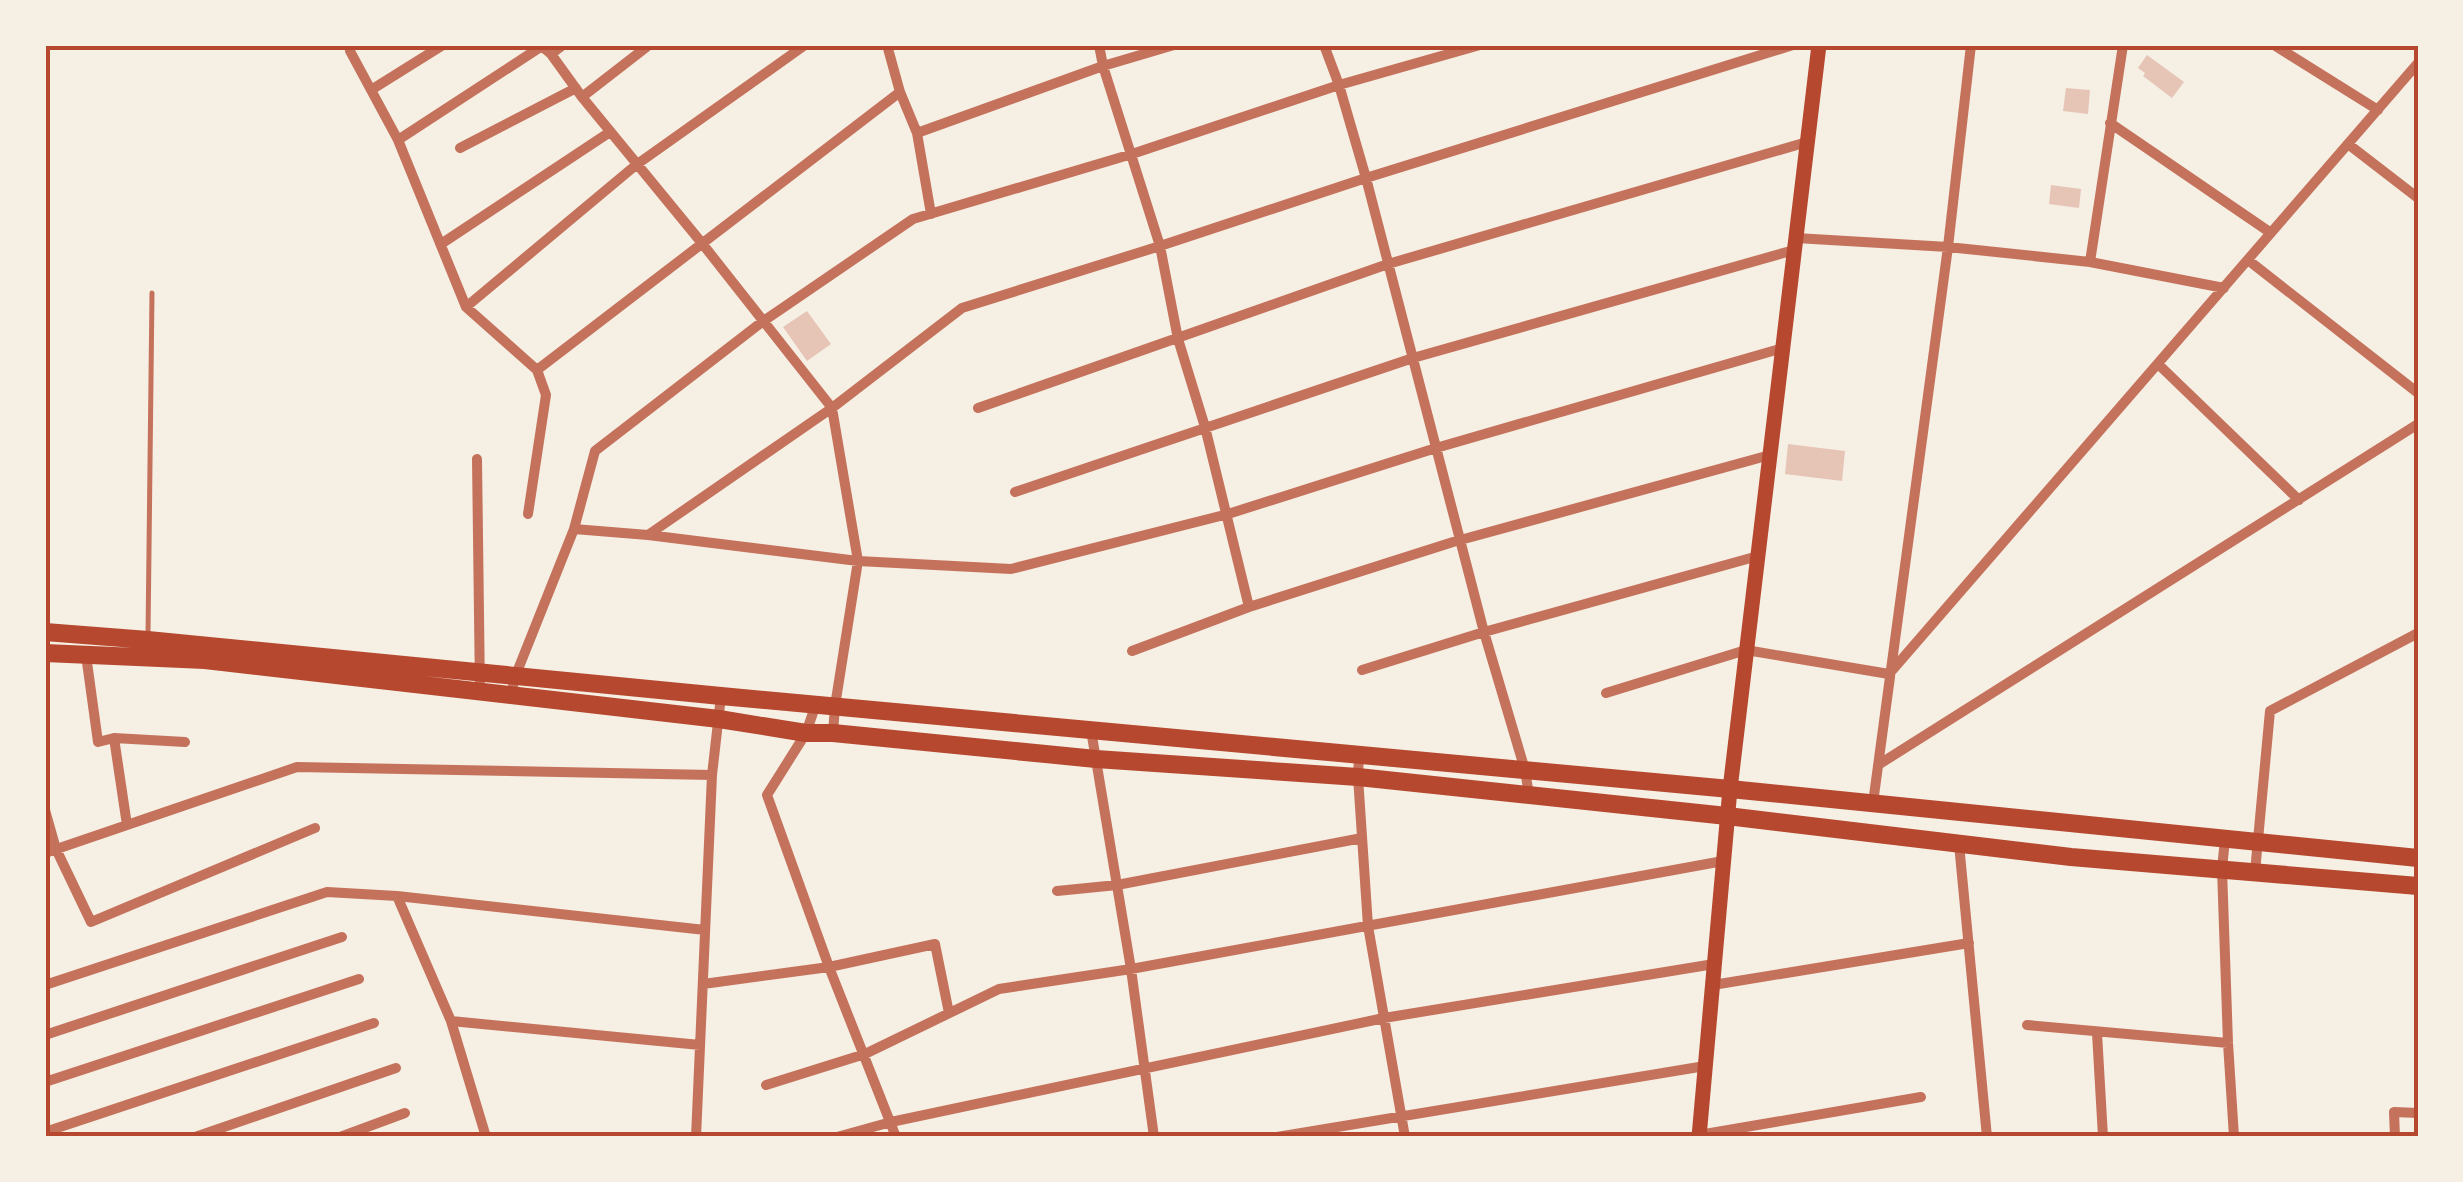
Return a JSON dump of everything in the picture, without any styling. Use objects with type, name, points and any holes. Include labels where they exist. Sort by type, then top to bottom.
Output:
[{"type":"main road","points":[[1699,1136],[1727,816],[1819,45]]},
{"type":"main road","points":[[45,632],[1730,789],[2418,858]]},
{"type":"main road","points":[[45,653],[205,660],[719,719],[806,733],[1096,759],[1358,776],[2071,857],[2418,886]]},
{"type":"street","points":[[371,90],[443,45]]},
{"type":"street","points":[[398,140],[544,48],[563,45]]},
{"type":"street","points":[[460,148],[579,93],[649,45]]},
{"type":"street","points":[[466,307],[636,165],[805,45]]},
{"type":"street","points":[[886,45],[917,133],[931,214]]},
{"type":"street","points":[[1099,45],[1160,246],[1178,339],[1205,427],[1249,607]]},
{"type":"street","points":[[917,133],[1103,66],[1174,45]]},
{"type":"street","points":[[1324,45],[1366,178],[1529,795]]},
{"type":"street","points":[[511,696],[515,676],[574,530],[596,451],[762,322],[913,219],[1132,154],[1339,85],[1480,45]]},
{"type":"street","points":[[648,535],[832,408],[962,308],[1793,45]]},
{"type":"street","points":[[1873,803],[1948,247],[1971,45]]},
{"type":"street","points":[[2090,262],[2124,45]]},
{"type":"street","points":[[2274,45],[2378,110]]},
{"type":"street","points":[[544,48],[832,408],[858,561],[825,705],[768,795],[828,967],[896,1137]]},
{"type":"street","points":[[350,51],[398,140],[466,307],[537,370],[546,395],[528,514]]},
{"type":"street","points":[[1889,674],[2418,63]]},
{"type":"street","points":[[537,370],[900,92]]},
{"type":"street","points":[[2110,123],[2271,233]]},
{"type":"street","points":[[441,244],[610,132]]},
{"type":"street","points":[[978,408],[1388,264],[1808,142]]},
{"type":"street","points":[[2348,144],[2418,198]]},
{"type":"street","points":[[1015,492],[1413,358],[1795,244],[1948,247],[2090,262],[2224,288]]},
{"type":"street","points":[[2248,260],[2418,393]]},
{"type":"street","points":[[574,530],[648,535],[858,561],[1012,568],[1228,514],[1436,448],[1783,348]]},
{"type":"street","points":[[2158,364],[2300,500]]},
{"type":"street","points":[[1878,765],[2418,424]]},
{"type":"street","points":[[1132,650],[1249,607],[1460,540],[1770,455]]},
{"type":"street","points":[[478,458],[480,692]]},
{"type":"street","points":[[1362,670],[1758,556]]},
{"type":"street","points":[[2254,872],[2270,710],[2418,633]]},
{"type":"street","points":[[1606,694],[1746,650],[1889,674]]},
{"type":"street","points":[[86,655],[98,742],[114,738],[184,742]]},
{"type":"street","points":[[696,1137],[712,776],[721,696]]},
{"type":"street","points":[[825,705],[834,733]]},
{"type":"street","points":[[1091,730],[1154,1137]]},
{"type":"street","points":[[114,738],[127,825]]},
{"type":"street","points":[[1359,754],[1368,926],[1405,1137]]},
{"type":"street","points":[[51,851],[298,767],[712,776]]},
{"type":"street","points":[[45,810],[51,851],[91,922],[315,828]]},
{"type":"street","points":[[1058,891],[1117,885],[1362,838]]},
{"type":"street","points":[[2225,838],[2222,869],[2234,1137]]},
{"type":"street","points":[[1960,844],[1987,1137]]},
{"type":"street","points":[[766,1085],[865,1054],[999,989],[1131,969],[1723,861]]},
{"type":"street","points":[[45,985],[328,892],[705,930]]},
{"type":"street","points":[[396,896],[451,1021],[486,1137]]},
{"type":"street","points":[[45,1035],[342,937]]},
{"type":"street","points":[[1713,984],[1969,943]]},
{"type":"street","points":[[703,984],[828,967],[935,944],[949,1013]]},
{"type":"street","points":[[837,1137],[1384,1018],[1714,964]]},
{"type":"street","points":[[45,1082],[359,979]]},
{"type":"street","points":[[451,1021],[700,1045]]},
{"type":"street","points":[[45,1132],[374,1023]]},
{"type":"street","points":[[2026,1026],[2228,1044]]},
{"type":"street","points":[[2098,1033],[2102,1137]]},
{"type":"street","points":[[1278,1137],[1705,1066]]},
{"type":"street","points":[[195,1137],[396,1068]]},
{"type":"street","points":[[1699,1136],[1922,1096]]},
{"type":"street","points":[[2395,1137],[2394,1112],[2418,1113]]},
{"type":"street","points":[[340,1137],[406,1114]]},
{"type":"lane","points":[[148,640],[152,292]]},
{"type":"building","points":[[2147,55],[2184,82],[2172,98],[2138,68]]},
{"type":"building","points":[[2066,88],[2090,90],[2088,114],[2063,111]]},
{"type":"building","points":[[2051,185],[2081,189],[2079,208],[2049,204]]},
{"type":"building","points":[[807,311],[831,344],[807,361],[783,327]]},
{"type":"building","points":[[1788,444],[1845,451],[1842,481],[1785,474]]}]
